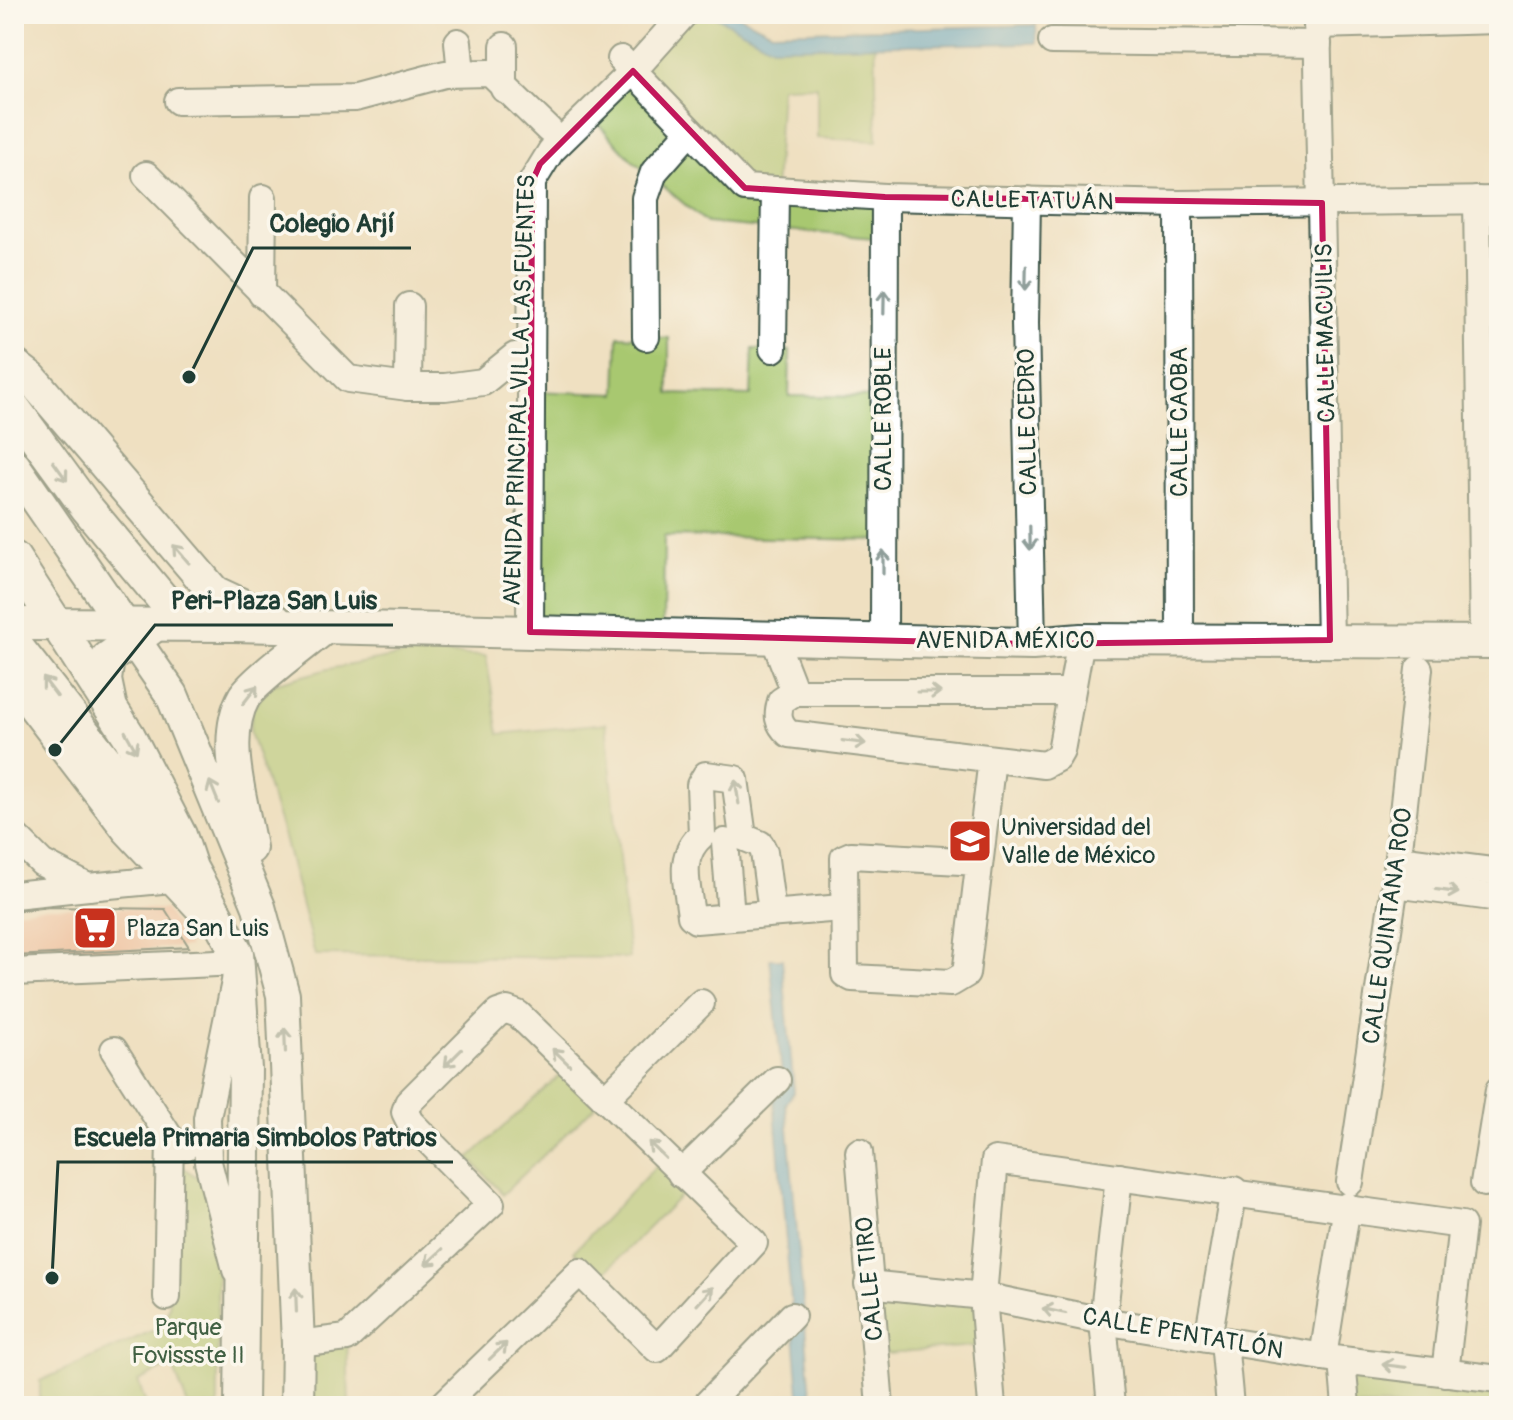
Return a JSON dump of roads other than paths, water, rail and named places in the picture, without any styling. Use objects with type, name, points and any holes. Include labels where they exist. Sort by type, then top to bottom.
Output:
[{"type":"main road","points":[[14,365],[31,378],[214,592],[290,627]]},
{"type":"main road","points":[[14,408],[87,508],[171,609],[200,624]]},
{"type":"main road","points":[[14,466],[95,584],[138,630],[172,695],[259,907]]},
{"type":"main road","points":[[87,508],[122,486]]},
{"type":"main road","points":[[14,543],[32,555],[43,556],[51,545],[54,524]]},
{"type":"main road","points":[[14,558],[111,709]]},
{"type":"main road","points":[[90,626],[98,608],[95,584]]},
{"type":"main road","name":"AVENIDA MÉXICO","points":[[14,624],[138,630],[200,624],[1032,644],[1081,640],[1491,642]]},
{"type":"main road","points":[[297,1406],[298,1344],[283,995],[259,907],[235,762],[234,724],[245,695],[323,629]]},
{"type":"main road","points":[[138,630],[108,658],[105,680],[111,709],[145,813]]},
{"type":"main road","points":[[14,643],[145,813],[182,874],[239,948],[283,995]]},
{"type":"main road","points":[[14,680],[145,813],[180,835],[182,874]]},
{"type":"main road","points":[[239,948],[245,1069],[241,1406]]},
{"type":"main road","points":[[242,1293],[259,1342],[262,1406]]},
{"type":"street","name":"AVENIDA PRINCIPAL VILLA LAS FUENTES","points":[[521,632],[532,182],[551,151],[627,65],[665,14]]},
{"type":"street","name":"AVENIDA PRINCIPAL VILLA LAS FUENTES","points":[[521,632],[515,356],[521,179],[527,155],[549,130],[684,14]]},
{"type":"street","points":[[1052,41],[1499,20]]},
{"type":"street","name":"CALLE MACUILIS","points":[[1317,28],[1330,640]]},
{"type":"street","points":[[458,42],[461,73]]},
{"type":"street","points":[[504,46],[504,89]]},
{"type":"street","name":"CALLE TATUÁN","points":[[627,65],[745,188],[885,197],[1179,204],[1488,200]]},
{"type":"street","points":[[178,101],[355,98],[445,74],[490,73],[549,130]]},
{"type":"street","points":[[646,337],[645,198],[654,172],[690,131]]},
{"type":"street","points":[[146,175],[344,377],[408,387],[483,382],[515,356]]},
{"type":"street","points":[[773,349],[775,191]]},
{"type":"street","name":"CALLE ROBLE","points":[[884,640],[885,197]]},
{"type":"street","points":[[262,294],[263,198]]},
{"type":"street","name":"CALLE CEDRO","points":[[1027,200],[1025,323],[1032,644]]},
{"type":"street","points":[[1488,200],[1491,642]]},
{"type":"street","name":"CALLE CAOBA","points":[[1179,204],[1180,640]]},
{"type":"street","points":[[408,387],[409,306]]},
{"type":"street","points":[[774,638],[795,692]]},
{"type":"street","points":[[1070,692],[795,692],[781,701],[777,714],[780,726],[789,734],[1044,765],[1057,758],[1081,640]]},
{"type":"street","name":"CALLE QUINTANA ROO","points":[[1346,1406],[1333,1358],[1349,1194],[1396,872],[1419,669]]},
{"type":"street","points":[[979,862],[851,855],[844,858],[842,908],[845,974],[951,983],[962,980],[966,974],[992,759]]},
{"type":"street","points":[[14,835],[42,863],[88,887]]},
{"type":"street","points":[[772,912],[764,852],[760,844],[723,838],[688,847],[685,856],[691,916],[696,920],[842,908]]},
{"type":"street","points":[[723,838],[731,916]]},
{"type":"street","points":[[105,863],[126,884]]},
{"type":"street","points":[[1396,872],[1499,872]]},
{"type":"street","points":[[1396,872],[1499,898]]},
{"type":"street","points":[[14,895],[126,884],[182,874]]},
{"type":"street","points":[[14,972],[239,948],[207,1118],[208,1162],[242,1293]]},
{"type":"street","points":[[605,1099],[701,1003]]},
{"type":"street","points":[[298,1344],[347,1338],[491,1204],[410,1122],[405,1112],[408,1103],[498,1013],[507,1010],[518,1014],[754,1243],[657,1349],[580,1272],[442,1406]]},
{"type":"street","points":[[114,1050],[170,1138],[208,1162]]},
{"type":"street","points":[[681,1174],[777,1080]]},
{"type":"street","points":[[1484,1183],[1499,1090]]},
{"type":"street","points":[[170,1138],[207,1118]]},
{"type":"street","points":[[167,1297],[170,1138]]},
{"type":"street","name":"CALLE TIRO","points":[[859,1152],[880,1406]]},
{"type":"street","points":[[992,1406],[983,1296],[995,1160],[1234,1190],[1349,1194],[1462,1225],[1445,1373]]},
{"type":"street","points":[[1111,1406],[1103,1321],[1119,1177]]},
{"type":"street","points":[[1230,1406],[1216,1340],[1234,1190]]},
{"type":"street","name":"CALLE PENTATLÓN","points":[[868,1284],[983,1296],[1216,1340],[1499,1379]]},
{"type":"street","points":[[705,1406],[792,1316]]},
{"type":"water","points":[[711,14],[735,14],[772,32],[1036,25],[1037,43],[772,47]]},
{"type":"water","points":[[770,959],[782,959],[794,1091],[786,1104],[812,1406],[800,1406],[774,1100],[783,1085]]},
{"type":"place","name":"Colegio Arjí","points":[[189,377]]},
{"type":"place","name":"Peri-Plaza San Luis","points":[[55,750]]},
{"type":"place","name":"Universidad del Valle de México","points":[[970,841]]},
{"type":"place","name":"Plaza San Luis","points":[[95,928]]},
{"type":"place","name":"Escuela Primaria Simbolos Patrios","points":[[52,1278]]},
{"type":"park label","name":"Parque Fovissste II","points":[[188,1341]]}]
